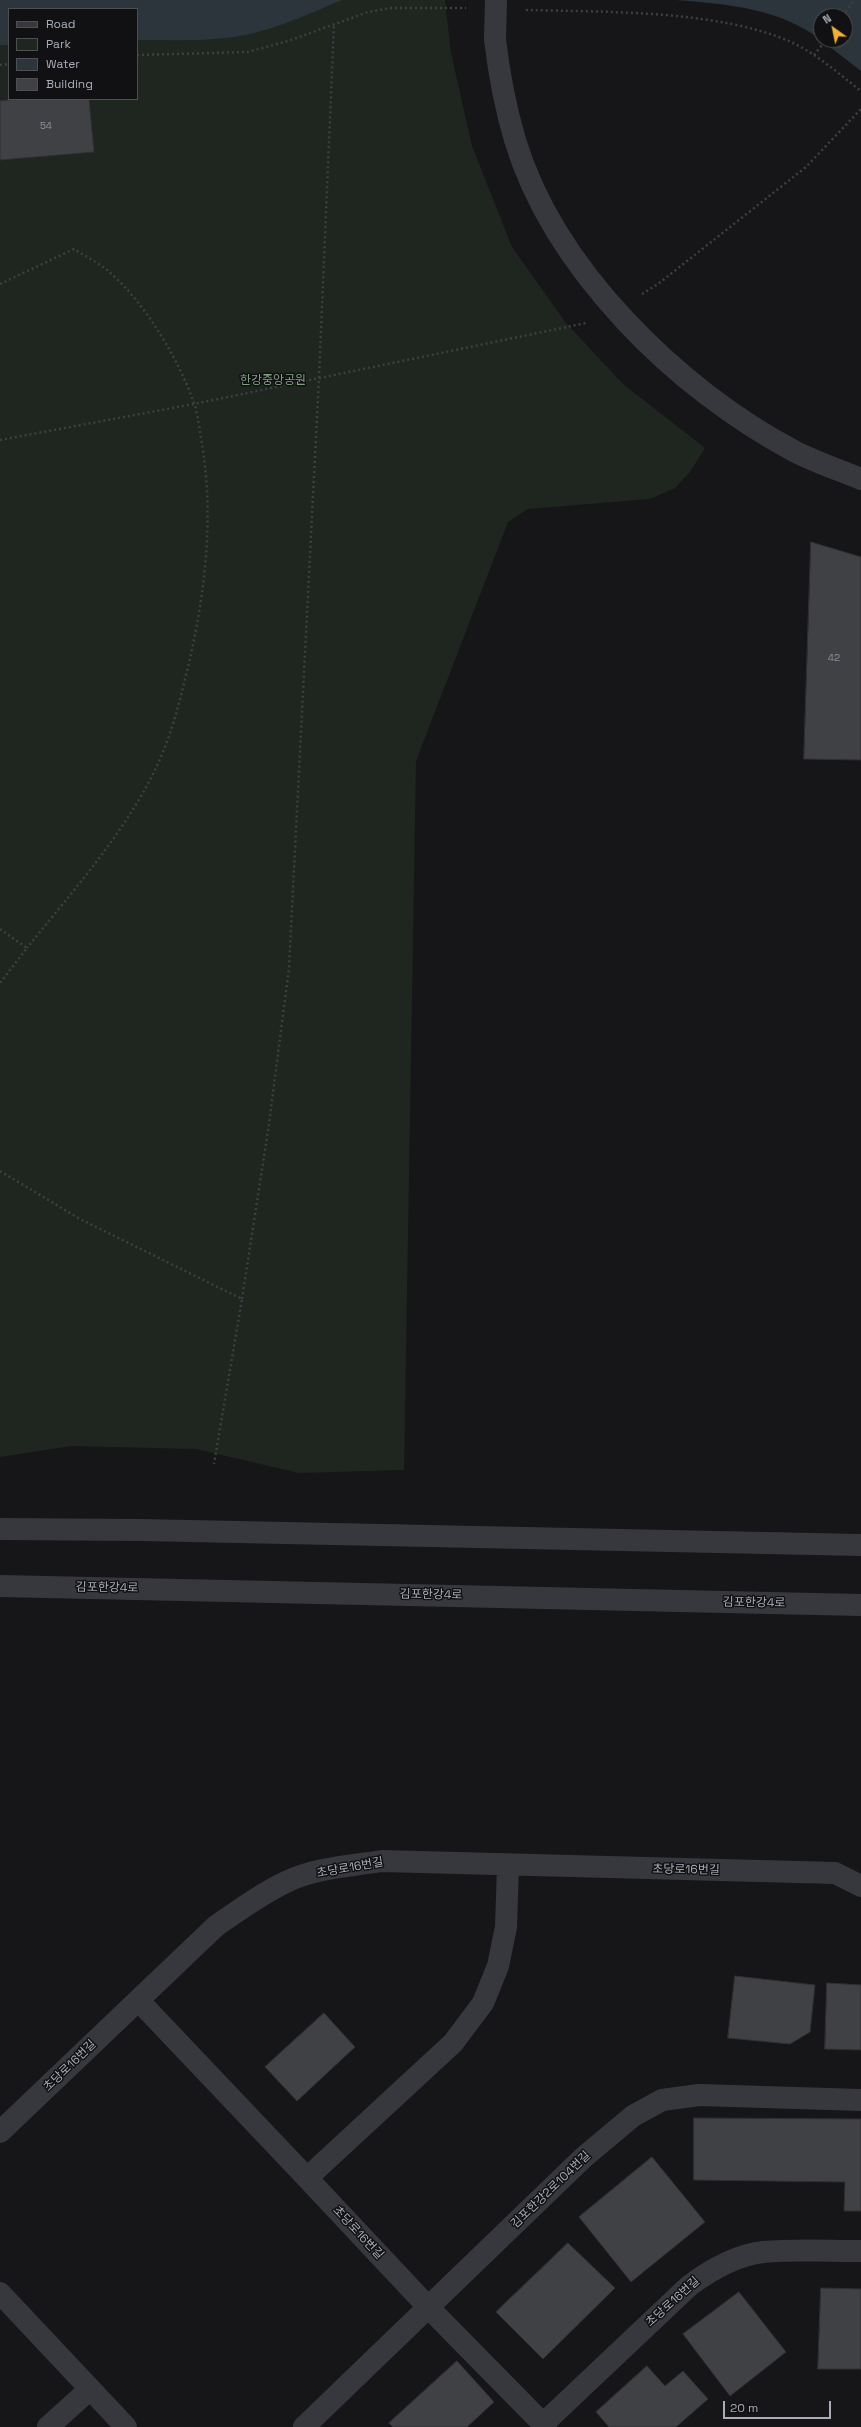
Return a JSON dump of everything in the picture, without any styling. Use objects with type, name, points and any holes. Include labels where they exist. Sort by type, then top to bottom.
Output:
[{"type":"street","points":[[496,0],[495,39],[501,88],[515,141],[539,198],[568,248],[615,311],[670,366],[722,406],[794,451],[861,479]]},
{"type":"street","points":[[0,1529],[141,1530],[861,1545]]},
{"type":"street","name":"김포한강4로","points":[[0,1586],[861,1605]]},
{"type":"street","name":"초당로16번길","points":[[0,2132],[216,1926],[252,1901],[287,1882],[327,1869],[382,1861],[508,1866],[835,1873],[861,1886]]},
{"type":"street","points":[[307,2178],[453,2043],[483,2003],[498,1966],[506,1927],[508,1866]]},
{"type":"street","name":"초당로16번길","points":[[139,2000],[429,2308],[545,2426],[688,2286],[705,2274],[729,2263],[762,2252],[861,2251]]},
{"type":"street","name":"김포한강2로104번길","points":[[304,2427],[584,2157],[633,2116],[662,2100],[699,2094],[861,2100]]},
{"type":"street","points":[[0,2293],[89,2390],[126,2427]]},
{"type":"street","points":[[48,2427],[89,2390]]},
{"type":"path","points":[[214,1464],[242,1299],[269,1124],[289,968],[319,378],[334,24]]},
{"type":"path","points":[[814,55],[820,48]]},
{"type":"path","points":[[0,440],[194,404],[578,325],[615,311],[658,284],[806,167],[861,109]]},
{"type":"path","points":[[0,284],[74,248],[107,270],[133,296],[169,350],[194,404],[204,456],[208,512],[205,574],[195,638],[175,718],[160,760],[132,808],[101,855],[0,983]]},
{"type":"path","points":[[0,929],[27,948]]},
{"type":"path","points":[[0,1171],[80,1219],[242,1299]]},
{"type":"green space","name":"한강중앙공원","points":[[0,0],[445,0],[451,53],[472,146],[512,247],[566,323],[623,384],[705,448],[690,472],[675,488],[650,499],[528,509],[508,522],[416,761],[404,1470],[299,1473],[196,1449],[71,1446],[0,1457]]},
{"type":"water","points":[[0,0],[342,0],[262,31],[236,37],[194,40],[138,40],[138,8],[8,8],[8,45],[0,45]]},
{"type":"water","points":[[676,0],[861,0],[861,71],[831,48],[853,48],[853,8],[813,8],[813,34],[805,29],[770,14],[714,3]]},
{"type":"building","points":[[89,100],[94,152],[0,160],[0,101]]},
{"type":"building","points":[[811,542],[861,557],[861,760],[804,759]]},
{"type":"building","points":[[735,1976],[815,1985],[810,2032],[790,2044],[728,2038]]},
{"type":"building","points":[[827,1983],[861,1985],[861,2050],[825,2049]]},
{"type":"building","points":[[324,2013],[355,2047],[297,2101],[265,2067]]},
{"type":"building","points":[[694,2118],[861,2119],[861,2211],[844,2211],[845,2182],[694,2180]]},
{"type":"building","points":[[652,2157],[705,2222],[631,2282],[579,2217]]},
{"type":"building","points":[[568,2243],[615,2288],[543,2359],[496,2312]]},
{"type":"building","points":[[821,2288],[861,2289],[861,2369],[818,2369]]},
{"type":"building","points":[[739,2292],[786,2352],[730,2396],[683,2334]]},
{"type":"building","points":[[457,2361],[494,2402],[467,2427],[393,2427],[389,2423]]},
{"type":"building","points":[[647,2366],[665,2386],[683,2371],[708,2399],[676,2427],[609,2427],[596,2412]]}]
